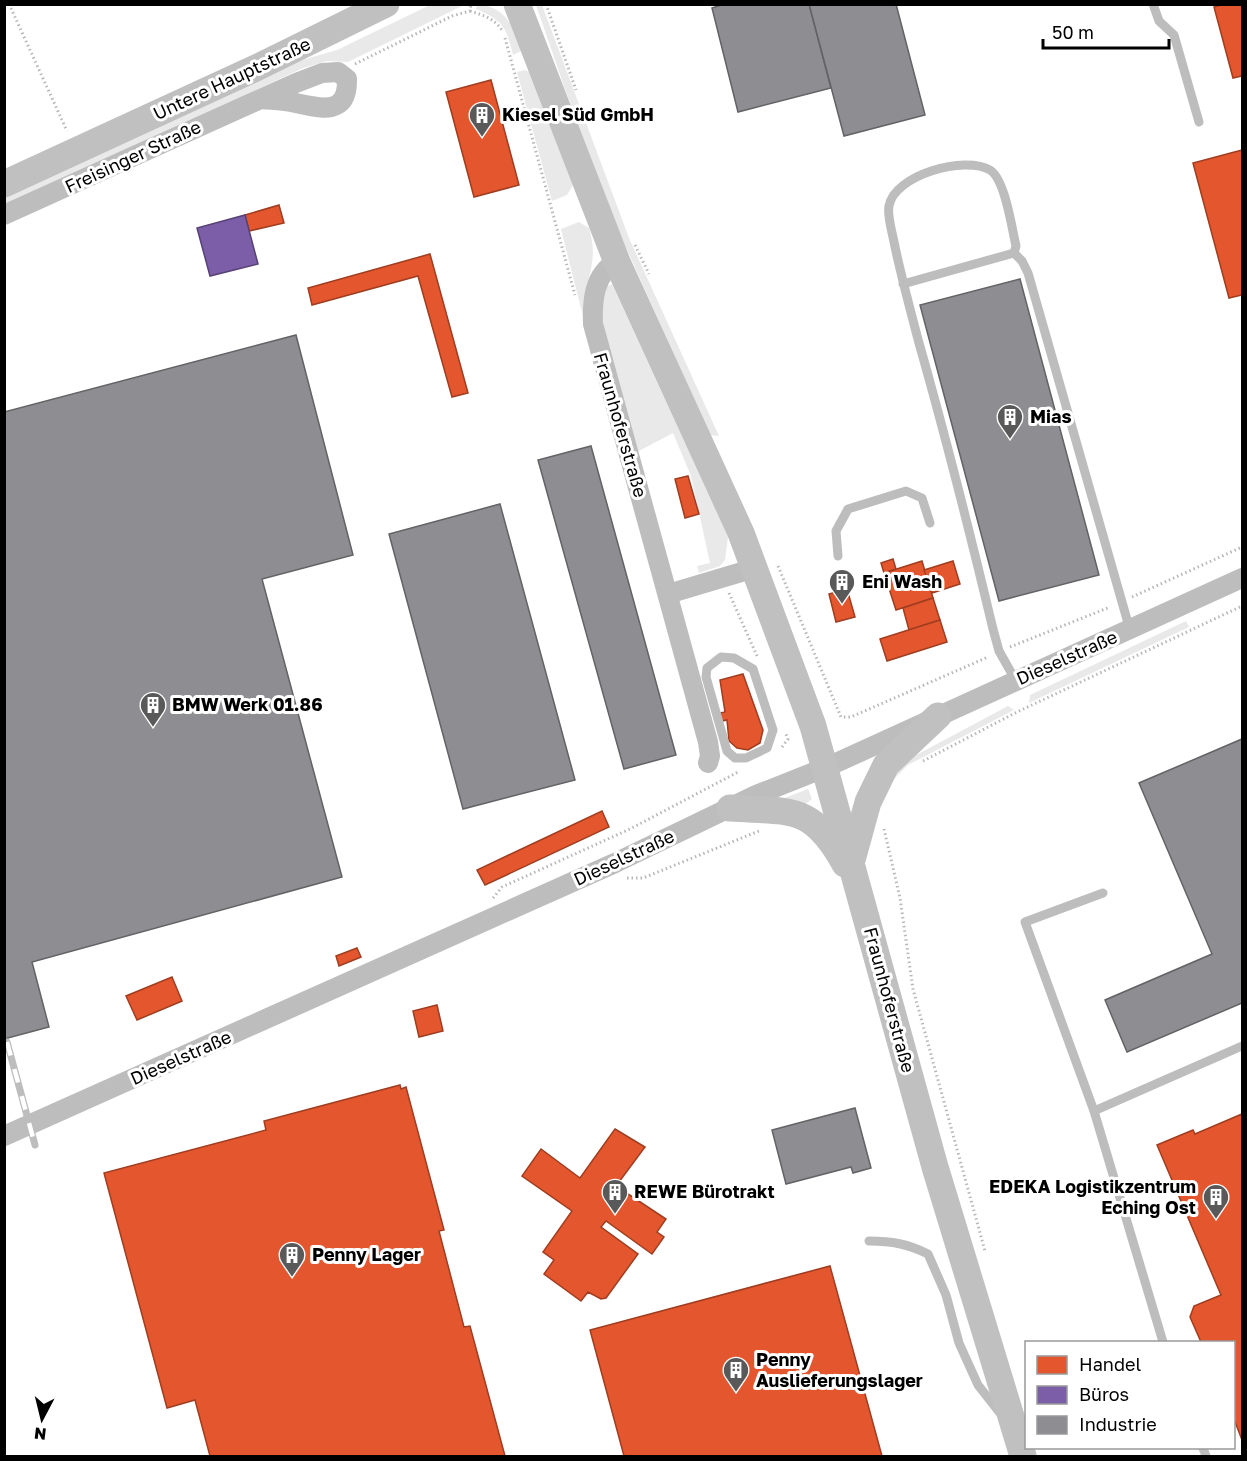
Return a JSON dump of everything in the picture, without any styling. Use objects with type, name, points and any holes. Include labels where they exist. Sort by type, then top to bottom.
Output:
[{"type":"main road","name":"Untere Hauptstraße","points":[[4,184],[77,152],[386,4]]},
{"type":"main road","points":[[503,4],[527,31]]},
{"type":"main road","name":"Fraunhoferstraße","points":[[517,4],[617,262],[767,567],[827,767],[932,1156],[1019,1445]]},
{"type":"main road","points":[[852,861],[868,802],[886,765],[938,716]]},
{"type":"main road","points":[[730,808],[792,811],[803,815],[819,826],[831,842],[859,890]]},
{"type":"street","name":"Freisinger Straße","points":[[4,215],[322,73],[338,72]]},
{"type":"street","points":[[262,99],[327,109],[339,104],[347,93],[347,79],[338,72]]},
{"type":"street","name":"Fraunhoferstraße","points":[[617,262],[607,267],[596,289],[592,324],[708,741],[711,756],[708,763]]},
{"type":"street","points":[[668,594],[767,567]]},
{"type":"street","name":"Dieselstraße","points":[[4,1136],[615,863],[730,808],[827,767],[1242,578]]},
{"type":"lane","points":[[1154,4],[1159,21],[1174,35],[1199,122]]},
{"type":"lane","points":[[1014,253],[1016,246],[1000,184],[991,171],[972,164],[954,164],[919,177],[898,188],[889,206],[903,284],[957,478],[999,651],[1016,681]]},
{"type":"lane","points":[[903,284],[1014,253]]},
{"type":"lane","points":[[1014,253],[1022,261],[1028,273],[1130,630]]},
{"type":"lane","points":[[838,556],[836,531],[848,508],[906,491],[922,498],[930,523]]},
{"type":"lane","points":[[721,657],[734,658],[753,669],[773,730],[767,748],[746,758],[735,758],[727,751],[706,677],[707,668],[721,657]]},
{"type":"lane","points":[[1103,893],[1025,922],[1094,1111],[1163,1341]]},
{"type":"lane","points":[[1094,1111],[1242,1046]]},
{"type":"lane","points":[[870,1241],[900,1242],[928,1254],[946,1295],[959,1343],[978,1385],[1019,1445]]},
{"type":"path","points":[[9,4],[77,152]]},
{"type":"path","points":[[470,11],[471,4]]},
{"type":"path","points":[[546,4],[577,95]]},
{"type":"path","points":[[338,72],[452,16],[470,11],[486,16],[500,26],[504,33],[578,306]]},
{"type":"path","points":[[634,241],[653,284]]},
{"type":"path","points":[[767,567],[841,717],[851,717],[999,651],[1121,602],[1242,547]]},
{"type":"path","points":[[913,766],[1017,712],[1242,606]]},
{"type":"path","points":[[781,748],[788,739]]},
{"type":"path","points":[[497,916],[491,900],[502,887],[630,829],[743,769]]},
{"type":"path","points":[[883,824],[900,898],[913,989],[986,1252]]},
{"type":"path","points":[[620,877],[643,878],[770,826]]},
{"type":"shaded area","points":[[430,5],[464,5],[348,62],[327,61],[303,68],[112,158],[5,205],[4,194],[267,70],[337,50]]},
{"type":"shaded area","points":[[477,5],[487,6],[501,13],[512,26],[523,50],[513,55],[506,31],[493,17],[476,9]]},
{"type":"shaded area","points":[[536,5],[542,5],[629,238],[719,436],[710,435],[620,234]]},
{"type":"shaded area","points":[[525,70],[531,73],[573,185],[567,195],[552,201],[517,72]]},
{"type":"shaded area","points":[[579,222],[589,228],[593,253],[585,295],[584,320],[561,229]]},
{"type":"shaded area","points":[[612,284],[728,537],[725,560],[720,566],[699,573],[697,566],[710,563],[691,476],[673,433],[635,453],[602,319],[602,300],[607,286]]},
{"type":"shaded area","points":[[1186,621],[1189,627],[1029,703],[1030,695]]},
{"type":"shaded area","points":[[1008,706],[1014,710],[908,765],[889,784],[905,761]]},
{"type":"shaded area","points":[[808,789],[812,799],[803,806],[777,801]]},
{"type":"building: Handel","points":[[1224,4],[1242,4],[1242,76],[1233,78],[1214,7]]},
{"type":"building: Handel","name":"Kiesel Süd GmbH","points":[[491,80],[519,185],[474,197],[446,92]]},
{"type":"building: Handel","points":[[1242,150],[1242,295],[1229,298],[1193,163]]},
{"type":"building: Handel","points":[[279,205],[284,223],[249,231],[245,215]]},
{"type":"building: Handel","points":[[430,254],[468,393],[452,397],[418,276],[312,305],[308,288]]},
{"type":"building: Handel","points":[[688,476],[699,514],[685,518],[675,479]]},
{"type":"building: Handel","points":[[893,559],[896,569],[884,573],[881,563]]},
{"type":"building: Handel","points":[[922,561],[933,598],[896,610],[884,573]]},
{"type":"building: Handel","points":[[953,561],[960,584],[932,593],[924,570]]},
{"type":"building: Handel","name":"Eni Wash","points":[[847,589],[855,617],[836,622],[829,594]]},
{"type":"building: Handel","points":[[933,598],[940,620],[909,630],[903,608]]},
{"type":"building: Handel","points":[[940,620],[947,642],[887,661],[880,639]]},
{"type":"building: Handel","points":[[743,674],[763,730],[760,743],[748,750],[737,748],[729,741],[727,720],[722,721],[720,713],[725,712],[720,680]]},
{"type":"building: Handel","points":[[602,811],[609,827],[485,885],[477,870]]},
{"type":"building: Handel","points":[[357,948],[361,957],[339,966],[336,956]]},
{"type":"building: Handel","points":[[172,977],[182,1001],[137,1020],[126,996]]},
{"type":"building: Handel","points":[[437,1005],[443,1031],[419,1037],[413,1011]]},
{"type":"building: Handel","name":"Penny Lager","points":[[400,1085],[401,1089],[406,1087],[444,1230],[439,1231],[464,1327],[470,1326],[505,1456],[210,1456],[195,1400],[167,1408],[104,1173],[266,1130],[264,1121]]},
{"type":"building: Handel","name":"EDEKA Logistikzentrum Eching Ost","points":[[1242,1114],[1242,1440],[1235,1422],[1235,1341],[1201,1341],[1190,1317],[1194,1306],[1221,1295],[1157,1145],[1193,1130],[1195,1134]]},
{"type":"building: Handel","name":"REWE Bürotrakt","points":[[615,1129],[645,1147],[616,1186],[666,1219],[657,1232],[664,1237],[652,1254],[606,1221],[601,1227],[638,1254],[606,1298],[601,1299],[588,1292],[581,1301],[544,1274],[554,1260],[543,1252],[572,1211],[522,1176],[541,1149],[580,1178]]},
{"type":"building: Handel","name":"Penny Auslieferungslager","points":[[830,1266],[882,1456],[624,1456],[590,1330]]},
{"type":"building: Büros","points":[[245,215],[258,264],[210,276],[197,228]]},
{"type":"building: Industrie","points":[[724,4],[809,4],[831,88],[738,112],[712,8]]},
{"type":"building: Industrie","points":[[809,4],[896,4],[925,115],[844,136]]},
{"type":"building: Industrie","name":"Mias","points":[[1020,279],[1099,575],[999,601],[920,305]]},
{"type":"building: Industrie","name":"BMW Werk 01.86","points":[[296,335],[353,555],[262,579],[342,877],[32,962],[49,1027],[4,1039],[4,412]]},
{"type":"building: Industrie","points":[[591,446],[676,755],[624,769],[538,460]]},
{"type":"building: Industrie","points":[[500,504],[575,780],[463,809],[389,534]]},
{"type":"building: Industrie","points":[[1242,739],[1242,1003],[1127,1052],[1105,1000],[1212,954],[1139,783]]},
{"type":"building: Industrie","points":[[855,1108],[871,1168],[853,1173],[851,1167],[786,1184],[772,1130]]},
{"type":"railway","points":[[7,1042],[35,1145]]},
{"type":"place","name":"Kiesel Süd GmbH","points":[[482,138]]},
{"type":"place","name":"Mias","points":[[1010,440]]},
{"type":"place","name":"Eni Wash","points":[[842,605]]},
{"type":"place","name":"BMW Werk 01.86","points":[[153,728]]},
{"type":"place","name":"REWE Bürotrakt","points":[[615,1215]]},
{"type":"place","name":"EDEKA Logistikzentrum Eching Ost","points":[[1216,1220]]},
{"type":"place","name":"Penny Lager","points":[[292,1278]]},
{"type":"place","name":"Penny Auslieferungslager","points":[[736,1393]]}]
